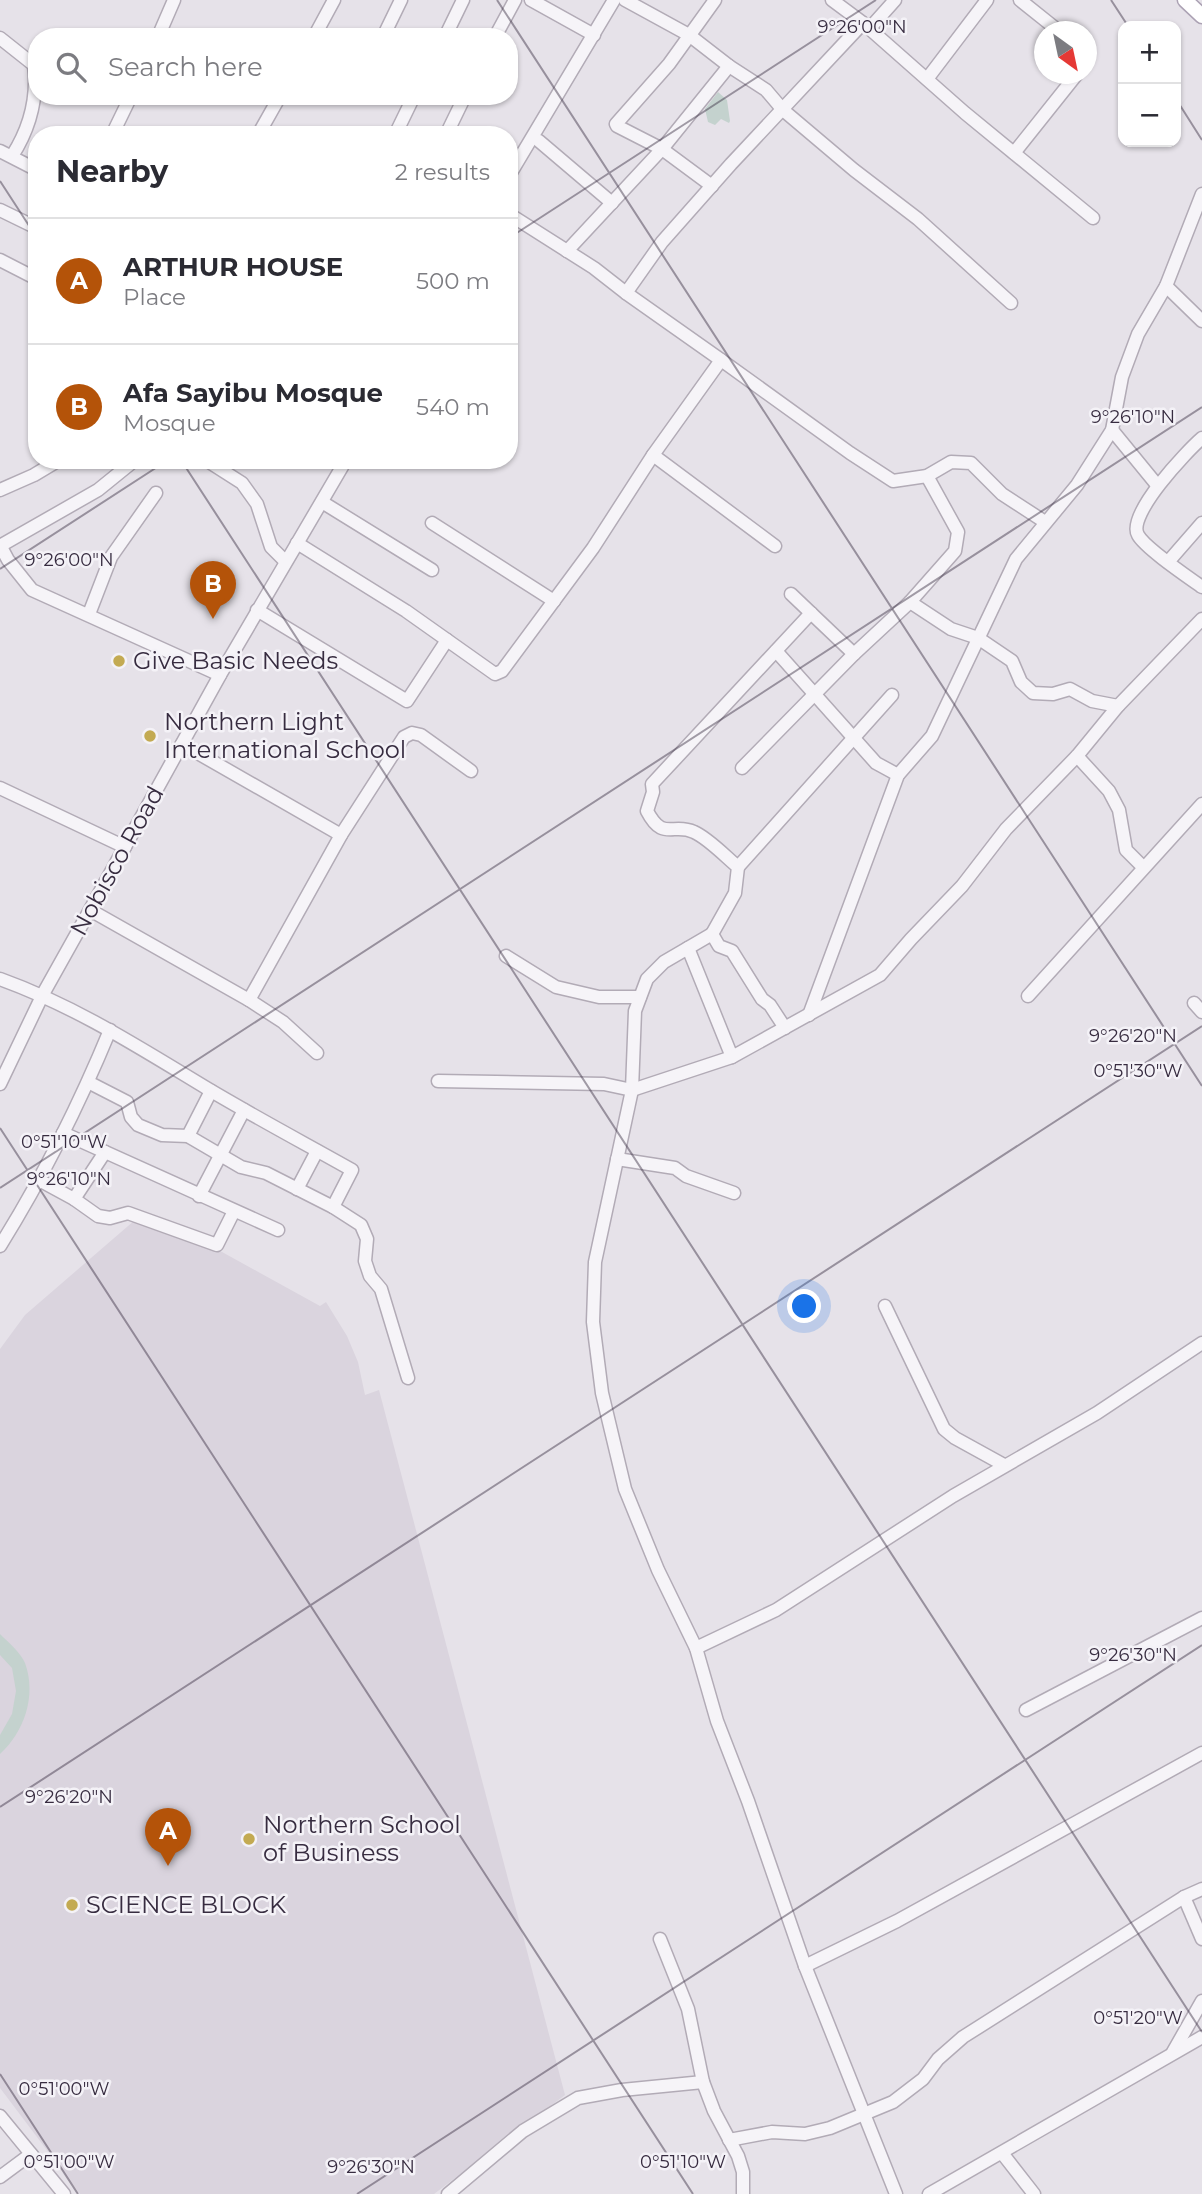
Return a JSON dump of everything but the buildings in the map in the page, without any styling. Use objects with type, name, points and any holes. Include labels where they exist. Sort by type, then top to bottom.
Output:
[{"type":"main road","points":[[1185,0],[1202,16]]},
{"type":"street","points":[[162,28],[174,0]]},
{"type":"street","points":[[319,28],[334,0]]},
{"type":"street","points":[[387,28],[401,0]]},
{"type":"street","points":[[449,28],[463,0]]},
{"type":"street","points":[[500,28],[515,0]]},
{"type":"street","points":[[531,0],[594,35]]},
{"type":"street","points":[[518,161],[614,0]]},
{"type":"street","points":[[625,0],[644,4],[766,90],[783,110],[918,219],[1011,303]]},
{"type":"street","points":[[712,186],[662,149],[617,126],[617,121],[669,64],[715,0]]},
{"type":"street","points":[[832,0],[867,26],[1093,218]]},
{"type":"street","points":[[626,293],[662,242],[712,186],[783,110],[895,0]]},
{"type":"street","points":[[927,79],[987,0]]},
{"type":"street","points":[[1020,0],[1046,21]]},
{"type":"street","points":[[0,38],[28,60]]},
{"type":"street","points":[[567,251],[662,149],[729,66]]},
{"type":"street","points":[[1014,153],[1069,84]]},
{"type":"street","points":[[28,165],[6,154],[24,136],[33,105]]},
{"type":"street","points":[[116,126],[127,105]]},
{"type":"street","points":[[263,126],[275,105]]},
{"type":"street","points":[[399,126],[410,105]]},
{"type":"street","points":[[450,126],[461,105]]},
{"type":"street","points":[[539,141],[612,203]]},
{"type":"street","points":[[809,1015],[898,775],[932,736],[1016,559],[1077,485],[1112,430],[1122,377],[1138,334],[1166,286],[1202,194]]},
{"type":"street","points":[[0,210],[28,224]]},
{"type":"street","points":[[518,220],[567,251],[893,481],[927,476],[951,462],[971,463],[1002,494],[1045,522]]},
{"type":"street","points":[[0,260],[28,274]]},
{"type":"street","points":[[1166,286],[1202,321]]},
{"type":"street","points":[[297,543],[406,611],[495,674],[498,673],[593,548],[653,455],[721,360]]},
{"type":"street","points":[[1112,430],[1157,485]]},
{"type":"street","points":[[1199,446],[1157,485],[1136,526],[1138,535],[1202,587]]},
{"type":"street","points":[[653,455],[775,546]]},
{"type":"street","points":[[0,490],[44,469]]},
{"type":"street","points":[[124,469],[97,490],[0,545],[8,560],[32,590],[220,675]]},
{"type":"street","points":[[230,469],[257,504],[271,547],[285,561]]},
{"type":"street","name":"Nobisco Road","points":[[0,1084],[43,994],[125,846],[285,561],[341,469]]},
{"type":"street","points":[[742,768],[854,654],[910,602],[954,551],[958,531],[927,476]]},
{"type":"street","points":[[89,614],[111,557],[156,493]]},
{"type":"street","points":[[322,502],[432,570]]},
{"type":"street","points":[[432,523],[554,601]]},
{"type":"street","points":[[1168,562],[1202,523]]},
{"type":"street","points":[[791,594],[854,654]]},
{"type":"street","points":[[910,602],[951,629],[978,638],[1012,661],[1021,682],[1033,693],[1053,694],[1070,689],[1093,701],[1118,706]]},
{"type":"street","points":[[257,610],[407,701],[447,640]]},
{"type":"street","points":[[738,867],[693,831],[664,830],[653,823],[647,811],[653,792],[652,784],[811,613]]},
{"type":"street","points":[[438,1081],[604,1084],[632,1090],[732,1057],[880,975],[962,886],[1006,829],[1077,757],[1118,706],[1202,619]]},
{"type":"street","points":[[776,652],[877,763],[898,775]]},
{"type":"street","points":[[892,695],[738,867],[735,893],[712,934],[664,962],[647,979],[635,1011],[632,1090],[595,1262],[593,1322],[602,1394],[625,1489],[696,1648],[717,1721],[748,1801],[804,1966],[896,2194]]},
{"type":"street","points":[[249,1000],[341,835],[404,737],[412,733],[421,735],[471,771]]},
{"type":"street","points":[[182,744],[341,835]]},
{"type":"street","points":[[1077,757],[1109,791],[1119,810],[1126,850],[1143,867]]},
{"type":"street","points":[[0,788],[125,846]]},
{"type":"street","points":[[1028,996],[1202,804]]},
{"type":"street","points":[[90,910],[249,1000],[283,1022],[317,1053]]},
{"type":"street","points":[[712,934],[719,946],[732,951],[762,999],[770,1005],[785,1028]]},
{"type":"street","points":[[688,948],[732,1057]]},
{"type":"street","points":[[506,956],[556,987],[599,997],[640,997]]},
{"type":"street","points":[[0,979],[43,994],[110,1030],[211,1091],[352,1170],[333,1207]]},
{"type":"street","points":[[0,1246],[64,1133],[110,1030]]},
{"type":"street","points":[[88,1082],[127,1102],[131,1117],[138,1125],[162,1135],[188,1136],[241,1167],[265,1173],[333,1207],[361,1225],[367,1239],[366,1261],[370,1276],[381,1289],[408,1378]]},
{"type":"street","points":[[188,1136],[211,1091]]},
{"type":"street","points":[[200,1196],[244,1110]]},
{"type":"street","points":[[64,1133],[278,1230]]},
{"type":"street","points":[[297,1189],[317,1151]]},
{"type":"street","points":[[74,1199],[104,1152]]},
{"type":"street","points":[[617,1159],[675,1168],[687,1176],[734,1193]]},
{"type":"street","points":[[39,1180],[98,1216],[110,1218],[128,1213],[217,1245],[234,1211]]},
{"type":"street","points":[[884,1306],[944,1429],[1004,1465]]},
{"type":"street","points":[[696,1648],[776,1611],[953,1496],[1097,1413],[1202,1343]]},
{"type":"street","points":[[1026,1710],[1202,1618]]},
{"type":"street","points":[[804,1966],[897,1921],[1202,1753]]},
{"type":"street","points":[[729,2140],[772,2132],[805,2134],[830,2128],[893,2102],[923,2079],[938,2059],[963,2037],[1184,1897],[1202,1889]]},
{"type":"street","points":[[1184,1897],[1202,1939]]},
{"type":"street","points":[[660,1939],[688,2009],[703,2082],[743,2172],[743,2194]]},
{"type":"street","points":[[1172,2053],[1202,2001]]},
{"type":"street","points":[[929,2194],[1202,2037]]},
{"type":"street","points":[[448,2194],[523,2131],[578,2098],[622,2090],[703,2082]]},
{"type":"street","points":[[0,2116],[64,2194]]},
{"type":"street","points":[[1002,2153],[1034,2194]]},
{"type":"street","points":[[0,2177],[31,2154]]},
{"type":"shaded area","points":[[718,92],[727,100],[730,121],[729,123],[721,119],[715,125],[708,122],[705,109]]},
{"type":"shaded area","name":"Northern School of Business","points":[[135,1220],[213,1247],[320,1306],[326,1302],[347,1336],[358,1362],[365,1395],[379,1390],[565,2095],[434,2194],[80,2194],[0,2088],[0,1349],[25,1315]]},
{"type":"shaded area","points":[[0,1634],[23,1659],[30,1688],[22,1724],[0,1754],[0,1735],[12,1714],[16,1691],[12,1668],[0,1655]]},
{"type":"place","name":"Afa Sayibu Mosque","points":[[213,619]]},
{"type":"place","name":"Give Basic Needs","points":[[119,661]]},
{"type":"place","name":"Northern Light International School","points":[[150,736]]},
{"type":"place","name":"Northern School of Business","points":[[249,1839]]},
{"type":"place","name":"ARTHUR HOUSE","points":[[168,1866]]},
{"type":"place","name":"SCIENCE BLOCK","points":[[72,1905]]}]
